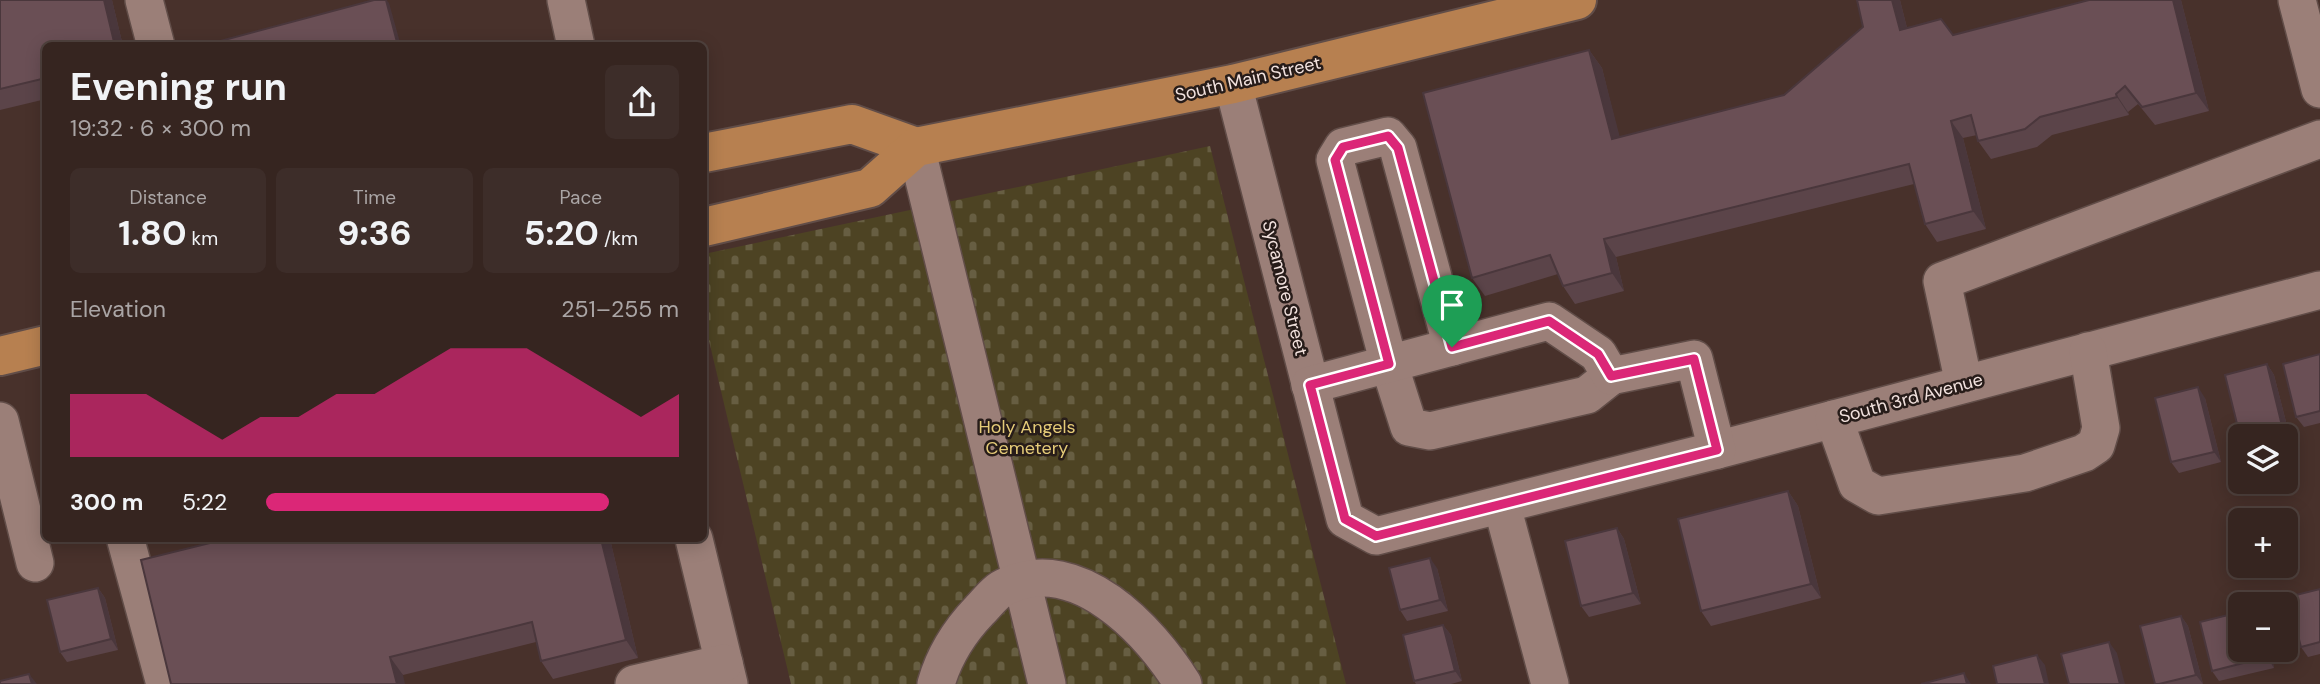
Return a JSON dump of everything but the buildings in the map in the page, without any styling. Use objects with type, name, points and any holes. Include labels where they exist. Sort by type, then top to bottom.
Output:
[{"type":"main road","name":"South Main Street","points":[[916,146],[1233,84],[1577,0]]},
{"type":"main road","points":[[707,152],[852,124],[916,146],[870,188],[707,226]]},
{"type":"main road","points":[[0,356],[42,346]]},
{"type":"street","points":[[144,0],[155,42]]},
{"type":"street","points":[[566,0],[575,42]]},
{"type":"street","points":[[2297,0],[2320,89]]},
{"type":"street","name":"Sycamore Street","points":[[1233,84],[1345,519],[1376,536],[1502,506]]},
{"type":"street","points":[[1452,347],[1398,148],[1388,136],[1343,147],[1335,160],[1389,364],[1409,427],[1430,431],[1587,396],[1611,376],[1694,359],[1717,450]]},
{"type":"street","points":[[1964,384],[1942,281],[2320,139]]},
{"type":"street","points":[[916,146],[1047,684]]},
{"type":"street","name":"South 3rd Avenue","points":[[1502,506],[2320,290]]},
{"type":"street","points":[[1310,385],[1549,321],[1598,354],[1611,376]]},
{"type":"street","points":[[1834,419],[1857,484],[1878,496],[2025,473],[2084,453],[2096,445],[2101,428],[2088,351]]},
{"type":"street","points":[[0,421],[7,476],[36,564]]},
{"type":"street","points":[[1502,506],[1550,684]]},
{"type":"street","points":[[126,542],[164,684]]},
{"type":"street","points":[[634,684],[726,673],[695,542]]},
{"type":"street","points":[[936,684],[951,647],[968,623],[1004,586],[1035,578],[1050,578],[1082,588],[1135,621],[1183,684]]},
{"type":"green space","name":"Holy Angels Cemetery","points":[[1210,146],[1346,684],[791,684],[707,333],[707,253]]},
{"type":"route","points":[[1388,136],[1398,148],[1452,347],[1549,321],[1598,354],[1611,376],[1694,359],[1717,450],[1376,536],[1345,519],[1310,385],[1389,364],[1335,160],[1343,147],[1388,136]]}]
